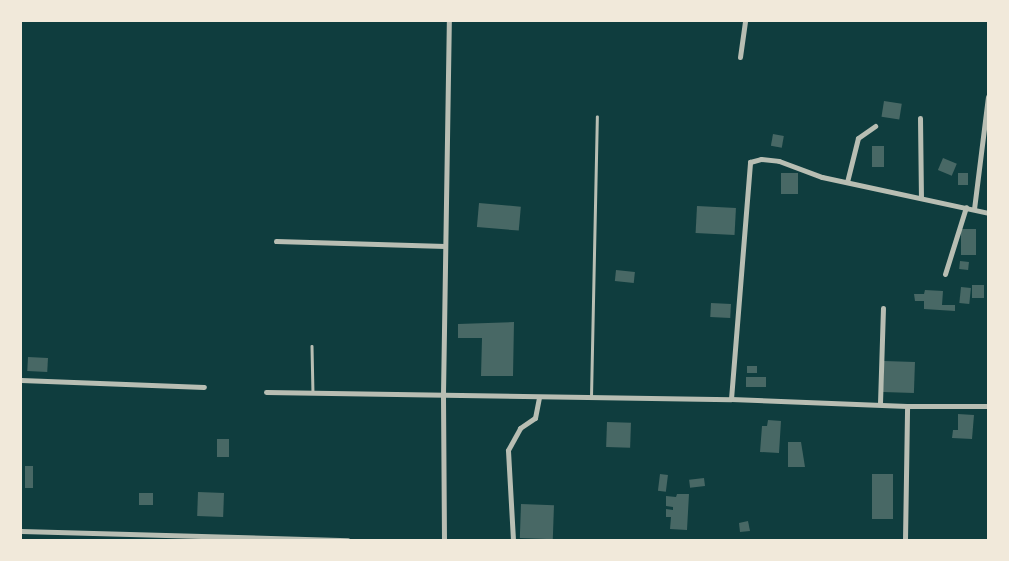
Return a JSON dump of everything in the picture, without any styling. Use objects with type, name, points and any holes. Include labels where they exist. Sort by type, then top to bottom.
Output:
[{"type":"street","points":[[444,540],[443,394],[449,21]]},
{"type":"street","points":[[740,57],[745,21]]},
{"type":"street","points":[[974,209],[988,97]]},
{"type":"street","points":[[920,118],[922,197]]},
{"type":"street","points":[[847,182],[858,138],[874,126]]},
{"type":"street","points":[[731,398],[750,162],[761,159],[779,160],[822,176],[988,213]]},
{"type":"street","points":[[945,274],[966,208]]},
{"type":"street","points":[[276,241],[445,246]]},
{"type":"street","points":[[880,403],[883,308]]},
{"type":"street","points":[[21,380],[204,387]]},
{"type":"street","points":[[266,392],[590,398],[731,398],[880,403],[907,406],[988,406]]},
{"type":"street","points":[[513,540],[508,450],[520,428],[535,418],[539,397]]},
{"type":"street","points":[[905,540],[907,406]]},
{"type":"street","points":[[21,530],[348,540]]},
{"type":"lane","points":[[590,398],[597,117]]},
{"type":"lane","points":[[312,346],[312,392]]},
{"type":"building","points":[[884,101],[902,104],[899,120],[881,117]]},
{"type":"building","points":[[773,134],[784,136],[782,148],[771,146]]},
{"type":"building","points":[[872,146],[884,146],[884,167],[872,167]]},
{"type":"building","points":[[943,158],[957,164],[952,176],[938,170]]},
{"type":"building","points":[[781,173],[798,173],[798,194],[781,194]]},
{"type":"building","points":[[958,173],[968,173],[968,185],[958,185]]},
{"type":"building","points":[[479,203],[521,207],[519,231],[477,227]]},
{"type":"building","points":[[697,206],[736,208],[735,235],[696,233]]},
{"type":"building","points":[[961,229],[976,229],[976,255],[961,255]]},
{"type":"building","points":[[960,261],[969,262],[968,270],[959,269]]},
{"type":"building","points":[[616,270],[635,272],[634,283],[615,281]]},
{"type":"building","points":[[972,285],[984,285],[984,298],[972,298]]},
{"type":"building","points":[[961,287],[971,288],[969,304],[959,303]]},
{"type":"building","points":[[925,290],[943,291],[942,305],[955,305],[955,311],[924,309],[924,301],[915,301],[914,294],[924,294]]},
{"type":"building","points":[[711,303],[731,304],[730,318],[710,317]]},
{"type":"building","points":[[514,322],[513,376],[481,376],[482,338],[458,338],[458,324]]},
{"type":"building","points":[[28,357],[48,358],[47,372],[27,371]]},
{"type":"building","points":[[884,361],[915,362],[914,393],[883,392]]},
{"type":"building","points":[[747,366],[757,366],[757,373],[747,373]]},
{"type":"building","points":[[746,377],[766,377],[766,387],[746,387]]},
{"type":"building","points":[[958,414],[974,415],[972,439],[952,438],[953,430],[958,430]]},
{"type":"building","points":[[768,420],[781,421],[779,453],[760,452],[762,426],[767,426]]},
{"type":"building","points":[[607,422],[631,423],[630,448],[606,447]]},
{"type":"building","points":[[217,439],[229,439],[229,457],[217,457]]},
{"type":"building","points":[[788,442],[801,442],[805,467],[788,467]]},
{"type":"building","points":[[25,466],[33,466],[33,488],[25,488]]},
{"type":"building","points":[[660,474],[668,475],[666,492],[658,491]]},
{"type":"building","points":[[872,474],[893,474],[893,519],[872,519]]},
{"type":"building","points":[[704,478],[705,486],[690,488],[689,480]]},
{"type":"building","points":[[198,492],[224,493],[223,517],[197,516]]},
{"type":"building","points":[[139,493],[153,493],[153,505],[139,505]]},
{"type":"building","points":[[677,494],[689,494],[687,530],[670,529],[671,517],[666,517],[666,509],[673,510],[673,507],[666,506],[666,496],[676,497]]},
{"type":"building","points":[[521,504],[554,505],[553,539],[520,538]]},
{"type":"building","points":[[748,521],[750,531],[740,532],[739,523]]}]
